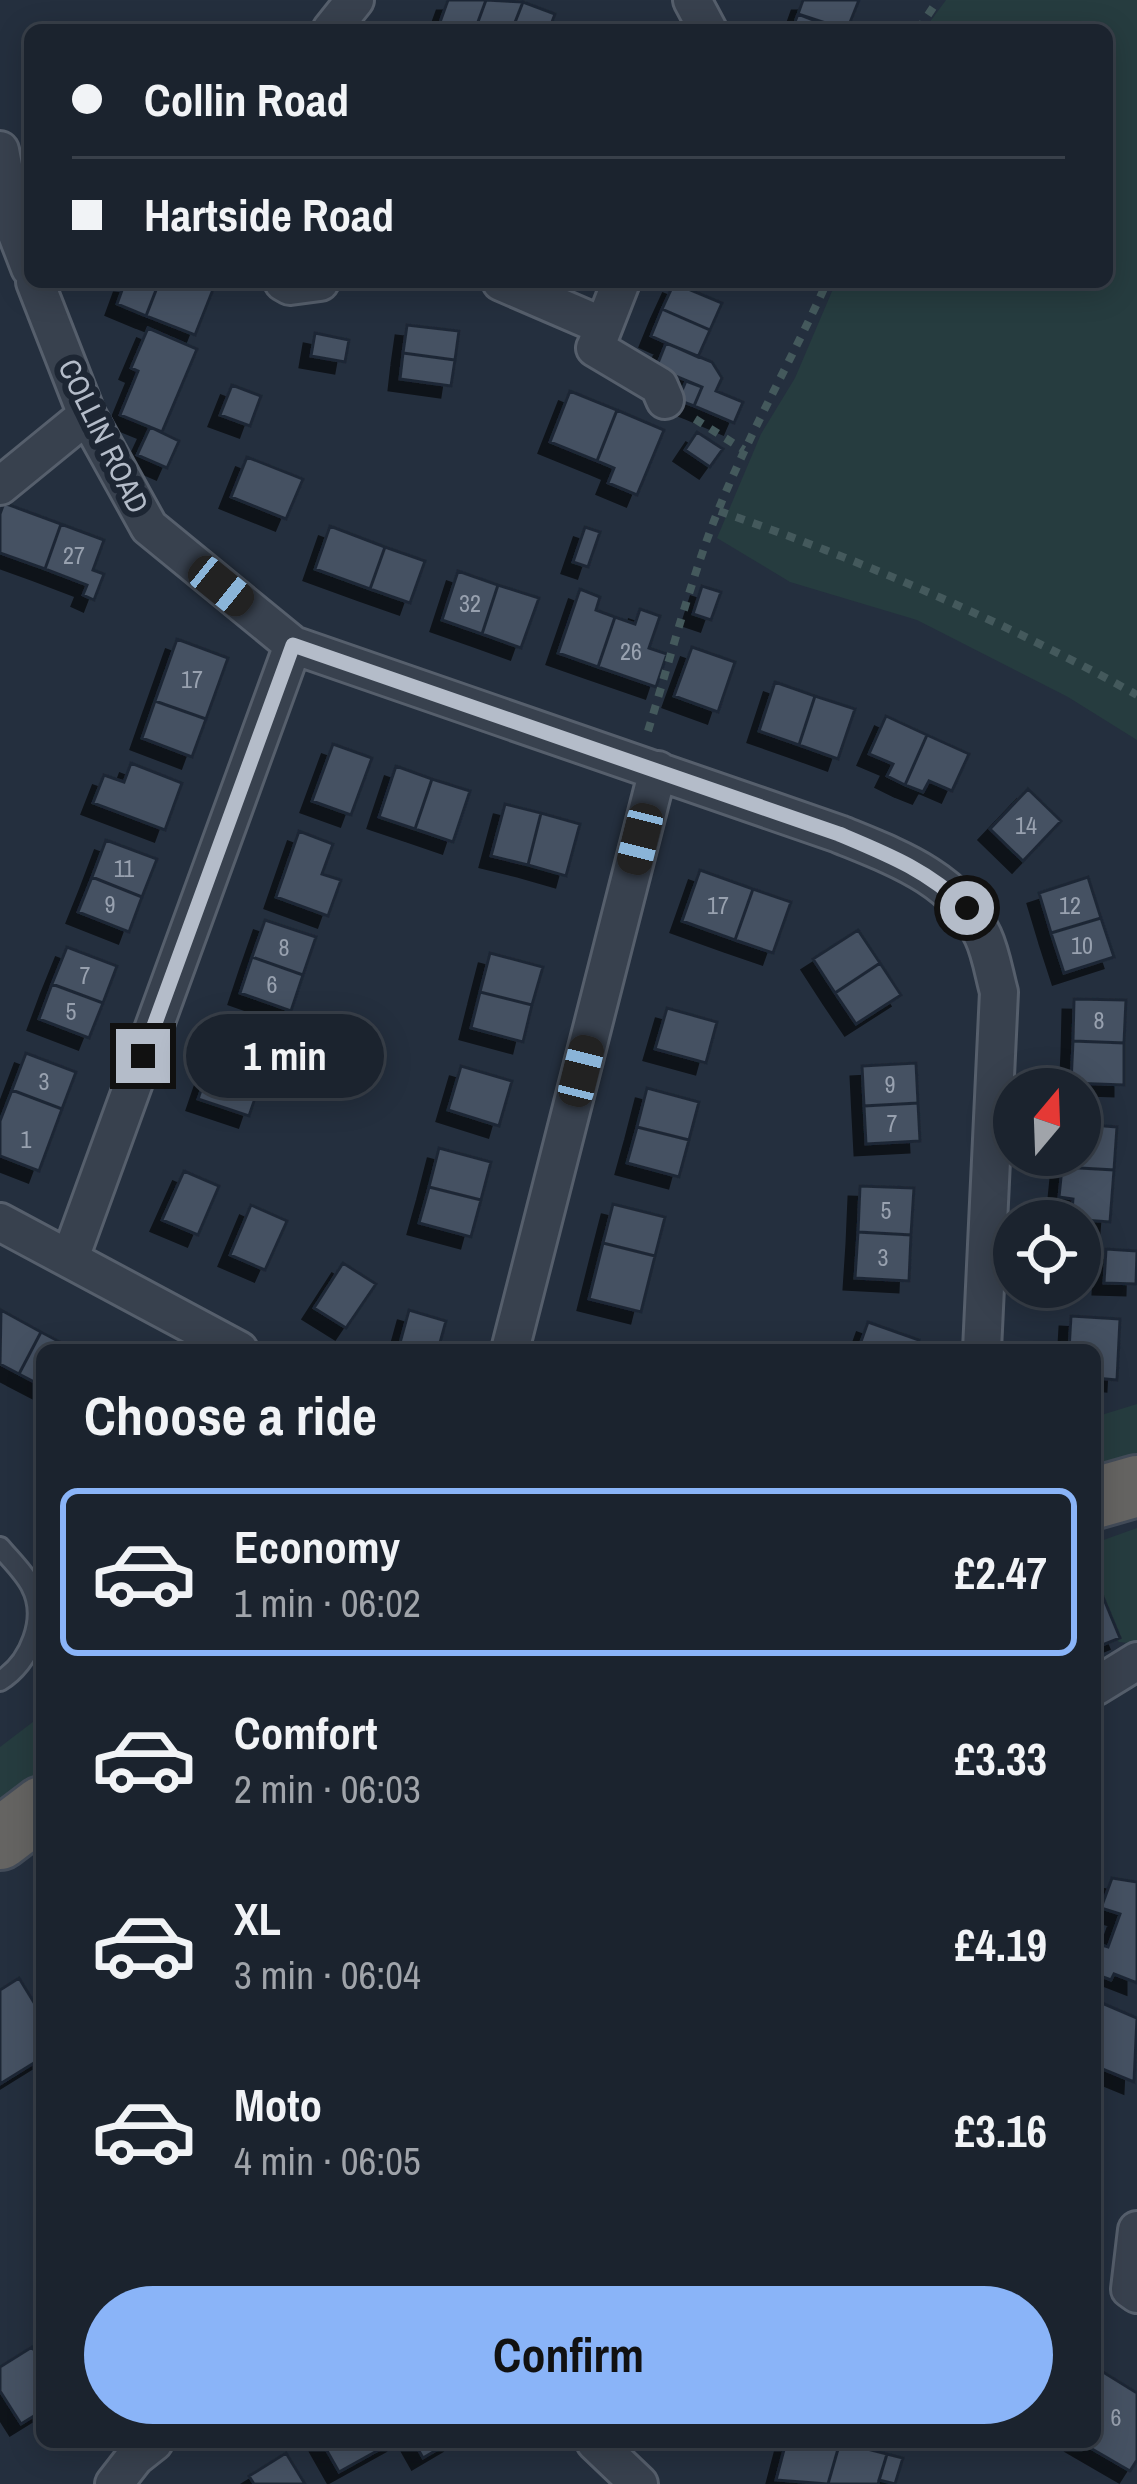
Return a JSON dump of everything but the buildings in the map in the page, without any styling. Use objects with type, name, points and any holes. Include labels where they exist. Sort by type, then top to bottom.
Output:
[{"type":"highway","points":[[1101,1496],[1137,1486]]},
{"type":"highway","points":[[0,1839],[36,1812]]},
{"type":"street","points":[[336,24],[356,0]]},
{"type":"street","points":[[0,150],[22,228]]},
{"type":"street","name":"COLLIN ROAD","points":[[37,288],[87,415],[149,527],[293,645],[652,755],[902,860],[939,881],[967,908],[984,939],[999,992],[982,1344]]},
{"type":"street","points":[[510,288],[659,386],[678,408]]},
{"type":"street","points":[[596,347],[619,288]]},
{"type":"street","points":[[0,486],[87,415]]},
{"type":"street","points":[[70,1258],[293,645]]},
{"type":"street","points":[[511,1344],[652,755]]},
{"type":"street","points":[[0,1222],[228,1344]]},
{"type":"street","points":[[1101,1684],[1137,1661]]},
{"type":"street","points":[[1137,2230],[1130,2289],[1137,2294]]},
{"type":"street","points":[[114,2484],[146,2448]]},
{"type":"street","points":[[602,2448],[639,2484]]},
{"type":"lane","points":[[0,1547],[33,1589],[36,1615]]},
{"type":"lane","points":[[0,1681],[11,1674],[36,1636]]},
{"type":"path","points":[[652,755],[718,511],[824,288]]},
{"type":"path","points":[[678,408],[744,450]]},
{"type":"path","points":[[718,511],[908,583],[1066,656],[1137,695]]},
{"type":"green space","points":[[946,0],[1137,0],[1137,740],[1068,697],[917,620],[790,582],[717,538],[761,434],[795,378],[833,288],[1113,288],[1113,24],[928,24]]},
{"type":"green space","points":[[1137,1404],[1137,1462],[1101,1472],[1101,1415]]},
{"type":"green space","points":[[1137,1528],[1137,1644],[1119,1642],[1101,1618],[1101,1541]]},
{"type":"green space","points":[[36,1720],[36,1781],[0,1810],[0,1747]]},
{"type":"route","points":[[143,1056],[293,645],[839,834],[939,881],[967,908]]}]
